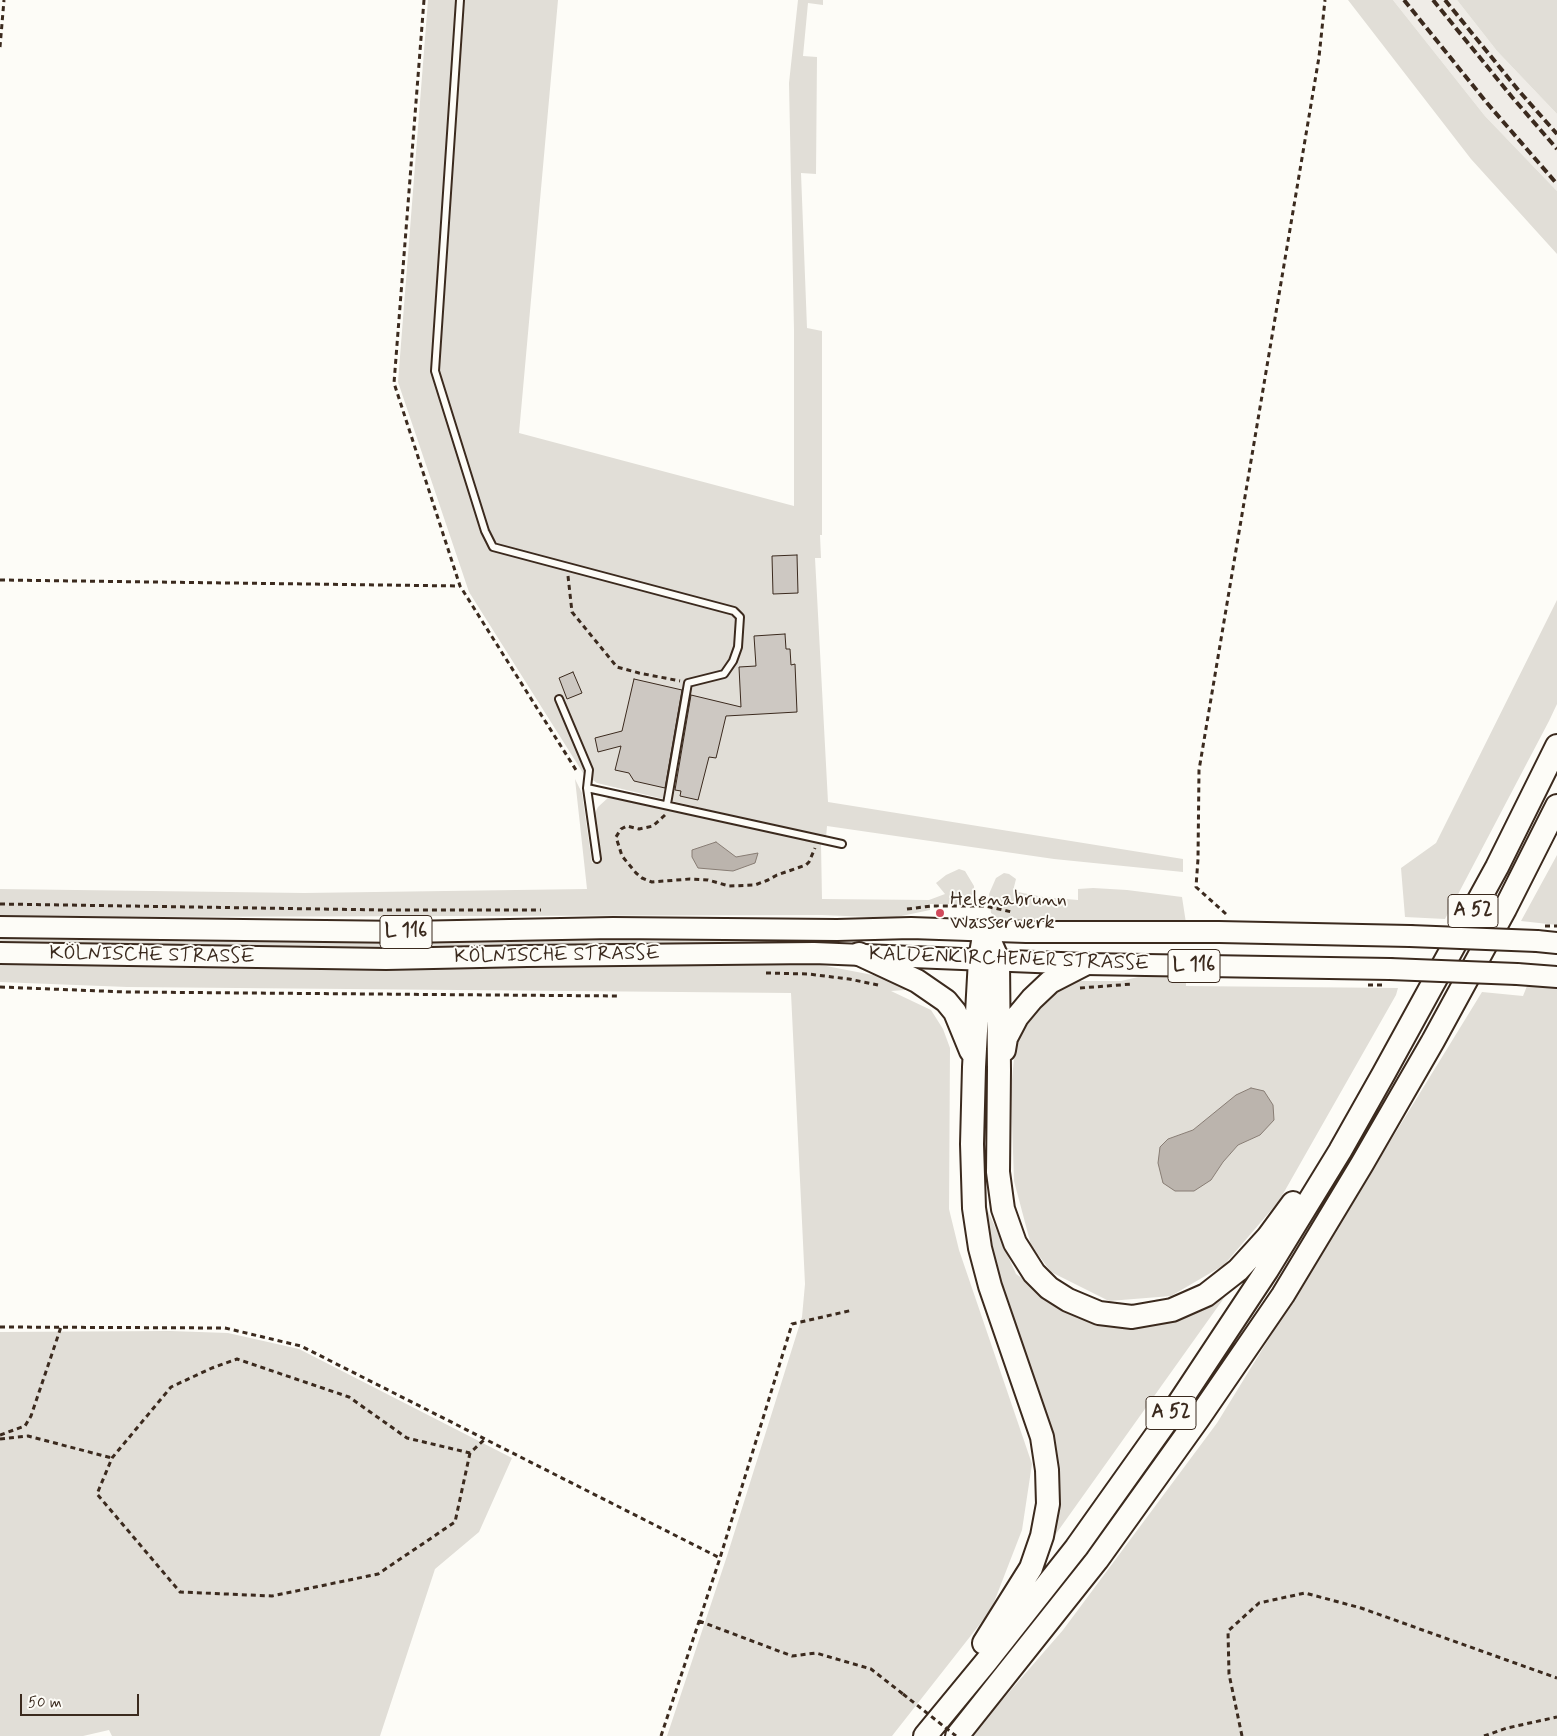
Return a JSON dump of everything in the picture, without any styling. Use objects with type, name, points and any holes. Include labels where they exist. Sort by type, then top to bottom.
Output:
[{"type":"highway","name":"A 52","points":[[927,1734],[1076,1548],[1177,1406],[1267,1270],[1340,1151],[1384,1073],[1497,867],[1557,746]]},
{"type":"highway","name":"A 52","points":[[956,1736],[1097,1560],[1198,1419],[1283,1295],[1433,1041],[1505,909],[1557,806]]},
{"type":"highway","points":[[1505,909],[1557,825]]},
{"type":"highway","points":[[985,930],[999,1070],[998,1172],[1003,1209],[1015,1243],[1034,1273],[1049,1288],[1068,1300],[1099,1313],[1132,1317],[1172,1310],[1206,1295],[1238,1270],[1268,1237],[1384,1073]]},
{"type":"highway","points":[[859,954],[917,980],[946,1001],[955,1012],[971,1049],[974,1067]]},
{"type":"highway","points":[[927,1734],[1032,1568],[1042,1536],[1048,1504],[1047,1470],[1042,1437],[990,1286],[980,1248],[974,1208],[972,1144],[974,1067],[989,960]]},
{"type":"highway","points":[[999,1070],[1006,1038],[1017,1017],[1032,998],[1050,982],[1085,964]]},
{"type":"main road","name":"KÖLNISCHE STRASSE","points":[[0,926],[406,932],[613,928],[837,930]]},
{"type":"main road","name":"KALDENKIRCHENER STRASSE","points":[[837,930],[912,928],[1026,932],[1220,932],[1410,936],[1557,943]]},
{"type":"main road","name":"KÖLNISCHE STRASSE","points":[[0,953],[376,959],[626,954],[817,953]]},
{"type":"main road","name":"KALDENKIRCHENER STRASSE","points":[[817,953],[1085,964],[1390,969],[1557,977]]},
{"type":"lane","points":[[460,0],[435,371],[485,531],[493,546],[734,611],[740,617],[738,647],[733,661],[724,674],[688,683],[667,804]]},
{"type":"lane","points":[[559,699],[589,770],[587,788],[597,859]]},
{"type":"lane","points":[[587,788],[667,804],[842,844]]},
{"type":"path","points":[[0,47],[4,0]]},
{"type":"path","points":[[424,0],[394,383],[460,586],[587,788]]},
{"type":"path","points":[[1228,916],[1196,887],[1199,770],[1319,57],[1325,0]]},
{"type":"path","points":[[567,566],[572,612],[617,667],[688,683]]},
{"type":"path","points":[[0,580],[460,586]]},
{"type":"path","points":[[667,804],[666,814],[653,826],[639,829],[627,826],[621,829],[616,837],[621,854],[631,868],[642,878],[652,882],[690,879],[708,880],[729,886],[755,885],[777,874],[806,865],[810,862],[819,840]]},
{"type":"path","points":[[0,904],[385,910],[543,910]]},
{"type":"path","points":[[899,910],[932,906],[985,906]]},
{"type":"path","points":[[759,973],[808,974],[849,979],[883,986]]},
{"type":"path","points":[[1073,989],[1135,984]]},
{"type":"path","points":[[1358,985],[1368,985]]},
{"type":"path","points":[[0,987],[155,993],[618,996]]},
{"type":"path","points":[[661,1736],[720,1558],[792,1324],[853,1310]]},
{"type":"path","points":[[0,1327],[226,1328],[301,1346],[720,1558]]},
{"type":"path","points":[[0,1437],[25,1426],[31,1416],[61,1327]]},
{"type":"path","points":[[470,1453],[407,1438],[349,1397],[237,1359],[171,1387],[112,1458],[96,1494],[180,1592],[272,1596],[378,1574],[455,1522],[470,1453],[486,1438]]},
{"type":"path","points":[[0,1437],[28,1436],[112,1458]]},
{"type":"path","points":[[1242,1736],[1230,1674],[1228,1631],[1259,1603],[1305,1593],[1361,1608],[1557,1678]]},
{"type":"path","points":[[699,1621],[792,1656],[816,1653],[871,1669],[956,1736]]},
{"type":"path","points":[[1484,1736],[1507,1728],[1557,1717]]},
{"type":"shaded area","points":[[428,0],[558,0],[519,433],[794,506],[794,330],[789,83],[798,0],[823,0],[823,5],[808,3],[803,56],[817,57],[816,174],[801,173],[807,328],[822,331],[822,535],[820,535],[821,558],[815,558],[828,802],[1183,859],[1183,872],[1054,859],[827,826],[826,838],[597,783],[583,773],[469,592],[398,382]]},
{"type":"shaded area","points":[[1348,0],[1393,0],[1485,116],[1557,191],[1557,254],[1471,159]]},
{"type":"shaded area","points":[[1393,0],[1457,0],[1497,51],[1557,114],[1557,191],[1485,116]]},
{"type":"shaded area","points":[[1457,0],[1557,0],[1557,114],[1497,51]]},
{"type":"shaded area","points":[[1557,600],[1557,704],[1549,721],[1445,919],[1405,917],[1401,868],[1436,843]]},
{"type":"shaded area","points":[[575,779],[582,793],[592,863],[601,861],[595,813],[598,807],[610,796],[821,844],[822,899],[929,900],[945,894],[936,883],[946,875],[959,869],[965,871],[974,886],[975,904],[930,904],[930,910],[892,918],[822,915],[0,916],[0,889],[304,893],[587,889]]},
{"type":"shaded area","points":[[716,842],[736,857],[758,853],[755,863],[733,871],[698,868],[692,857],[692,850]]},
{"type":"shaded area","points":[[1557,855],[1557,925],[1521,921]]},
{"type":"shaded area","points":[[1004,873],[1016,879],[1013,891],[1043,897],[1078,900],[1078,889],[1093,888],[1182,897],[1186,923],[1001,920],[991,913],[989,894],[996,878]]},
{"type":"shaded area","points":[[0,937],[441,941],[820,937],[820,946],[365,948],[0,945]]},
{"type":"shaded area","points":[[0,964],[821,965],[878,976],[919,989],[891,991],[931,1010],[943,1029],[950,1048],[949,1209],[959,1250],[1032,1464],[1022,1530],[991,1610],[892,1736],[667,1736],[727,1556],[802,1317],[805,1284],[791,993],[127,987],[0,982]]},
{"type":"shaded area","points":[[1151,974],[1186,976],[1186,986],[1398,988],[1396,995],[1279,1201],[1224,1265],[1171,1296],[1109,1301],[1051,1272],[1031,1245],[1014,1181],[1011,1091],[1015,1047],[1024,1020],[1062,981],[1121,981]],"holes":[[[1213,1114],[1260,1135],[1238,1145],[1211,1180],[1168,1139],[1193,1130]]]},
{"type":"shaded area","points":[[1527,986],[1557,986],[1557,1736],[971,1736],[1063,1630],[1217,1423],[1482,992],[1523,996]]},
{"type":"shaded area","points":[[1251,1088],[1264,1091],[1273,1105],[1274,1120],[1260,1135],[1238,1145],[1211,1180],[1194,1191],[1175,1191],[1163,1183],[1158,1163],[1160,1147],[1168,1139],[1193,1130],[1236,1095]]},
{"type":"shaded area","points":[[984,1202],[1016,1274],[1064,1307],[1100,1321],[1229,1291],[1053,1538],[1053,1447],[999,1282]]},
{"type":"shaded area","points":[[170,1331],[228,1333],[299,1349],[512,1458],[479,1532],[435,1569],[380,1736],[112,1736],[109,1730],[83,1736],[0,1736],[0,1332]]},
{"type":"building","points":[[797,555],[798,593],[773,594],[772,556]]},
{"type":"building","points":[[785,634],[786,649],[790,649],[791,665],[795,664],[797,712],[726,716],[716,758],[709,757],[698,800],[680,796],[681,791],[675,790],[691,695],[741,707],[739,667],[756,666],[754,636]]},
{"type":"building","points":[[573,672],[582,693],[567,699],[559,678]]},
{"type":"building","points":[[634,679],[682,690],[665,788],[634,781],[629,773],[615,770],[621,746],[598,752],[595,738],[622,731]]},
{"type":"railway","points":[[1404,0],[1487,103],[1557,184]]},
{"type":"railway","points":[[1433,0],[1557,149]]},
{"type":"railway","points":[[1445,0],[1519,91],[1557,134]]},
{"type":"place","name":"Helenabrunn Wasserwerk","points":[[940,913]]}]
